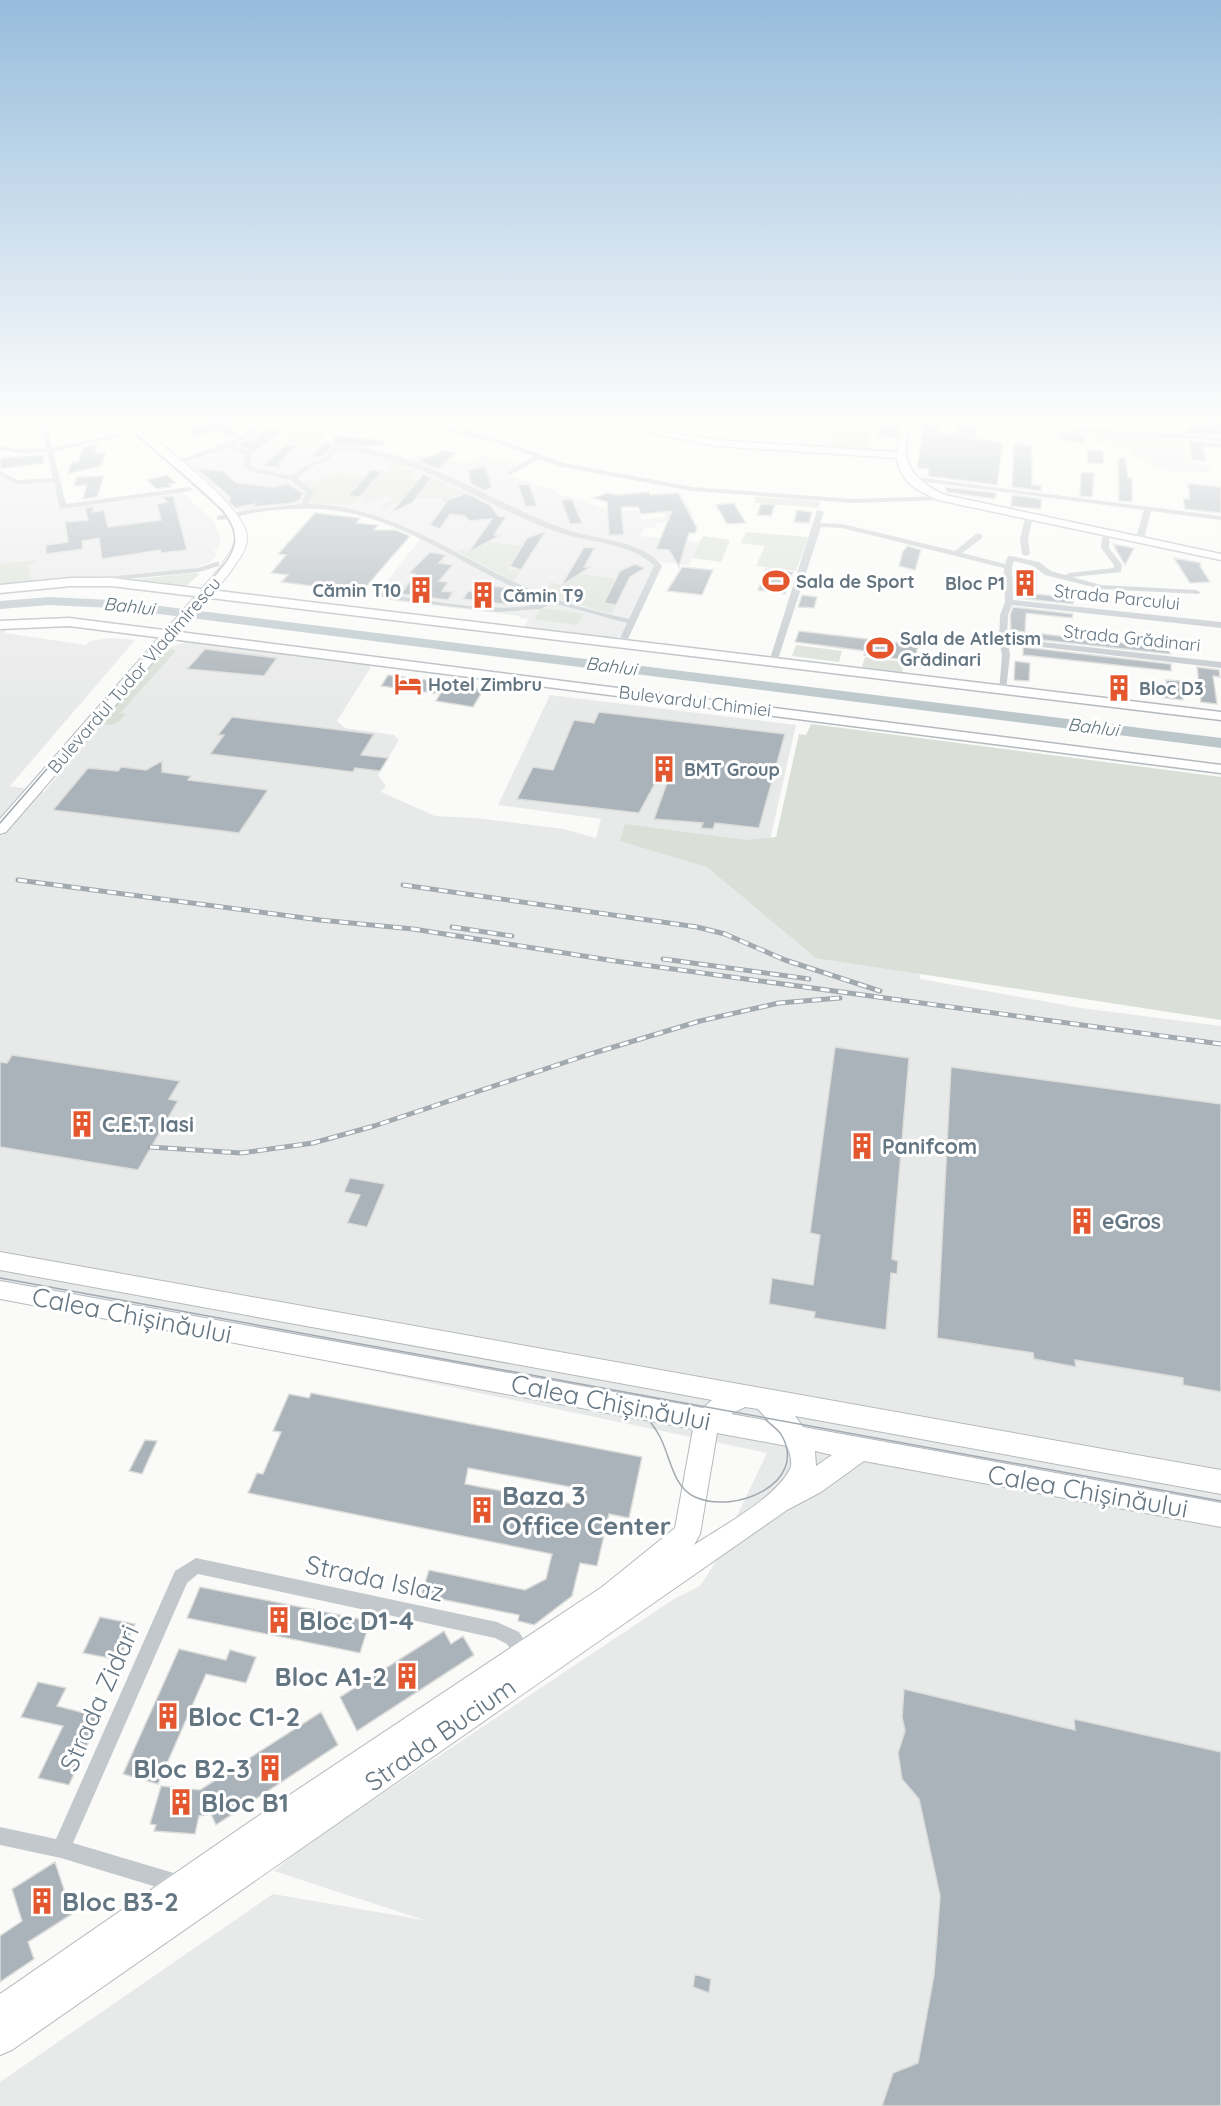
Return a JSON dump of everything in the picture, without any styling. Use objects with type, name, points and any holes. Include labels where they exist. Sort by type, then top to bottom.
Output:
[{"type":"main road","points":[[1026,515],[1221,557]]},
{"type":"main road","name":"Bulevardul Tudor Vladimirescu","points":[[200,595],[227,539],[226,517]]},
{"type":"main road","name":"Bulevardul Tudor Vladimirescu","points":[[0,813],[234,557],[240,545],[241,534],[226,517]]},
{"type":"main road","points":[[0,588],[71,582],[111,582],[200,595],[622,643],[1221,716]]},
{"type":"main road","name":"Bulevardul Chimiei","points":[[0,625],[69,622],[166,629],[1221,769]]},
{"type":"main road","name":"Bulevardul Tudor Vladimirescu","points":[[0,829],[166,629]]},
{"type":"main road","name":"Calea Chișinăului","points":[[0,1261],[1221,1482]]},
{"type":"main road","name":"Calea Chișinăului","points":[[0,1290],[1221,1515]]},
{"type":"main road","points":[[706,1420],[724,1405],[754,1398]]},
{"type":"main road","name":"Strada Bucium","points":[[0,2014],[179,1902],[529,1662],[774,1505],[803,1471],[804,1461],[796,1436],[781,1415],[754,1398]]},
{"type":"main road","name":"Strada Bucium","points":[[529,1662],[657,1561],[687,1534],[706,1420]]},
{"type":"main road","points":[[774,1505],[812,1484],[860,1449]]},
{"type":"main road","name":"Strada Bucium","points":[[0,2038],[179,1902]]},
{"type":"street","points":[[226,517],[234,515]]},
{"type":"street","points":[[366,515],[433,542],[511,584],[554,600],[632,622]]},
{"type":"street","points":[[524,515],[546,525],[648,555],[658,567],[622,643]]},
{"type":"street","points":[[773,662],[818,525],[816,525],[819,515]]},
{"type":"street","points":[[1140,538],[1146,515]]},
{"type":"street","points":[[1196,515],[1221,518]]},
{"type":"street","points":[[1026,554],[1024,539],[1029,516]]},
{"type":"street","points":[[818,525],[842,526],[1008,567]]},
{"type":"street","points":[[1002,690],[1006,655],[1003,640],[1004,615],[1009,602],[1008,567],[1011,558],[1036,564],[1048,573],[1065,575],[1118,570],[1118,565],[1105,548],[1107,532]]},
{"type":"street","points":[[955,555],[979,536]]},
{"type":"street","points":[[71,582],[199,570],[216,564]]},
{"type":"street","points":[[1065,575],[1101,588],[1196,592]]},
{"type":"street","points":[[378,593],[388,597],[505,610],[544,605],[554,600]]},
{"type":"street","name":"Strada Parcului","points":[[1009,602],[1221,625]]},
{"type":"street","name":"Strada Grădinari","points":[[1003,640],[1221,665]]},
{"type":"street","name":"Strada Islaz","points":[[188,1570],[196,1566],[207,1567],[497,1630],[513,1638],[529,1662]]},
{"type":"street","name":"Strada Zidari","points":[[61,1849],[178,1584],[188,1570]]},
{"type":"street","points":[[0,1836],[61,1849],[170,1881],[179,1902]]},
{"type":"shaded area","points":[[0,515],[207,515],[214,522],[220,537],[219,547],[214,552],[217,554],[211,562],[186,571],[0,589]]},
{"type":"shaded area","points":[[366,515],[640,515],[642,520],[666,517],[665,515],[693,515],[694,518],[657,523],[655,528],[644,528],[640,536],[700,542],[689,565],[657,562],[622,636],[615,638],[524,627],[529,619],[520,618],[520,616],[386,600],[388,598],[378,593],[421,538]]},
{"type":"shaded area","points":[[746,532],[808,537],[796,571],[756,566],[765,546],[741,543]]},
{"type":"shaded area","points":[[703,536],[730,540],[721,562],[692,558]]},
{"type":"shaded area","points":[[488,542],[523,546],[507,569],[520,571],[514,581],[457,551],[460,549],[470,552]]},
{"type":"shaded area","points":[[35,560],[35,564],[29,565],[30,578],[36,578],[34,581],[0,584],[0,564]]},
{"type":"shaded area","points":[[200,574],[185,587],[129,580]]},
{"type":"shaded area","points":[[579,574],[616,579],[604,603],[616,605],[611,614],[543,594],[551,582],[561,585]]},
{"type":"shaded area","points":[[542,608],[584,614],[577,625],[534,619]]},
{"type":"shaded area","points":[[6,630],[5,633],[86,645],[90,641],[112,638],[135,640],[10,786],[44,792],[164,649],[188,641],[360,662],[371,667],[337,721],[345,728],[394,735],[399,740],[378,775],[386,786],[381,792],[435,816],[475,818],[564,829],[596,838],[601,819],[498,805],[550,695],[796,725],[770,840],[914,858],[920,979],[1081,1008],[1221,1026],[1221,2106],[0,2106],[0,2082],[273,1894],[424,1920],[274,1871],[307,1844],[674,1599],[700,1586],[713,1566],[767,1453],[0,1293],[0,631]]},
{"type":"shaded area","points":[[796,645],[842,651],[839,662],[792,656]]},
{"type":"shaded area","points":[[167,648],[176,651],[120,713],[126,714],[114,724],[99,723],[146,667],[150,667]]},
{"type":"shaded area","points":[[865,657],[904,662],[902,672],[862,667]]},
{"type":"shaded area","points":[[811,724],[1221,777],[1221,1020],[816,958],[707,867],[620,841],[625,824],[746,840],[776,837],[799,734],[806,735]]},
{"type":"building","points":[[87,515],[105,515],[108,527],[161,520],[160,515],[178,515],[187,550],[161,553],[160,550],[102,559],[99,538],[82,541],[83,549],[46,554],[46,545],[68,542],[65,522],[88,520]]},
{"type":"building","points":[[313,515],[360,518],[356,523],[378,525],[374,530],[396,530],[410,536],[365,588],[316,582],[312,586],[281,582],[288,575],[271,573],[286,555],[278,554]]},
{"type":"building","points":[[437,515],[449,515],[440,529],[430,525]]},
{"type":"building","points":[[460,515],[506,517],[494,535],[500,535],[468,553],[492,519],[470,521],[465,516]]},
{"type":"building","points":[[567,515],[579,515],[582,523],[570,524]]},
{"type":"building","points":[[608,515],[622,515],[624,535],[609,535]]},
{"type":"building","points":[[670,515],[690,515],[697,528],[695,533],[689,533],[679,567],[669,550],[656,549]]},
{"type":"building","points":[[722,515],[741,515],[746,523],[727,524]]},
{"type":"building","points":[[796,515],[811,515],[809,523],[794,522]]},
{"type":"building","points":[[546,531],[521,570],[510,566],[527,538]]},
{"type":"building","points":[[1113,544],[1134,548],[1125,565]]},
{"type":"building","points":[[908,546],[921,550],[915,570],[899,566],[903,551]]},
{"type":"building","points":[[584,547],[595,548],[584,567],[590,567],[561,586]]},
{"type":"building","points":[[430,552],[446,555],[439,563],[453,565],[439,581],[448,582],[442,591],[453,592],[448,600],[401,594],[415,574],[409,573]]},
{"type":"building","points":[[1174,558],[1201,563],[1200,566],[1210,582],[1190,583]]},
{"type":"building","points":[[635,564],[645,568],[630,577],[616,605],[604,603],[620,571]]},
{"type":"building","points":[[682,567],[713,570],[702,595],[667,591]]},
{"type":"building","name":"Sala de Sport","points":[[766,569],[793,572],[785,594],[758,590]]},
{"type":"building","points":[[1021,570],[1036,572],[1036,594],[1074,598],[1073,604],[1017,598],[1018,573],[1021,574]]},
{"type":"building","name":"Cămin T9","points":[[492,586],[509,588],[504,596],[516,598],[511,605],[463,599],[468,591],[488,593]]},
{"type":"building","points":[[802,595],[817,597],[814,608],[798,607]]},
{"type":"building","points":[[1013,607],[1073,614],[1072,618],[1026,613],[1025,632],[1011,630],[1010,615]]},
{"type":"building","name":"Sala de Atletism Grădinari","points":[[799,631],[918,645],[916,655],[908,654],[907,660],[864,655],[865,651],[795,642]]},
{"type":"building","points":[[1024,632],[1169,648],[1170,654],[1024,638]]},
{"type":"building","points":[[1023,647],[1171,664],[1171,671],[1023,655]]},
{"type":"building","points":[[205,649],[277,658],[264,676],[187,669]]},
{"type":"building","points":[[1015,661],[1030,663],[1029,681],[1014,680]]},
{"type":"building","points":[[1197,667],[1219,670],[1220,677],[1213,676],[1217,704],[1201,702]]},
{"type":"building","points":[[388,675],[435,681],[433,684],[484,689],[473,707],[436,701],[440,694],[381,686]]},
{"type":"building","points":[[1166,680],[1181,681],[1183,700],[1158,697],[1158,689],[1167,690]]},
{"type":"building","name":"BMT Group","points":[[599,712],[785,734],[759,828],[715,823],[713,829],[701,828],[703,823],[654,819],[672,769],[665,765],[639,813],[517,799],[533,767],[553,770],[574,720],[594,723]]},
{"type":"building","points":[[232,717],[374,734],[361,755],[388,758],[380,771],[355,768],[353,772],[210,754],[224,735],[218,735]]},
{"type":"building","points":[[162,761],[162,772],[191,776],[188,780],[268,790],[239,833],[53,810],[88,768],[118,771],[121,767],[146,770]]},
{"type":"building","name":"Panifcom","points":[[835,1047],[909,1058],[892,1259],[898,1261],[897,1274],[891,1273],[886,1330],[814,1318],[815,1312],[769,1304],[772,1278],[813,1285],[820,1235],[810,1233]]},
{"type":"building","name":"C.E.T. Iasi","points":[[12,1055],[180,1081],[169,1099],[178,1101],[138,1170],[0,1147],[0,1062],[7,1063]]},
{"type":"building","name":"eGros","points":[[951,1067],[1221,1104],[1221,1392],[1183,1385],[1183,1378],[1075,1360],[1076,1367],[1034,1359],[1033,1353],[937,1338]]},
{"type":"building","points":[[350,1178],[385,1184],[367,1227],[347,1223],[360,1195],[344,1192]]},
{"type":"building","name":"Baza 3 Office Center","points":[[311,1393],[642,1457],[629,1518],[609,1514],[597,1566],[580,1563],[572,1596],[534,1625],[518,1621],[519,1615],[421,1595],[429,1570],[525,1590],[546,1579],[552,1554],[248,1493],[257,1473],[263,1474],[281,1432],[273,1431],[289,1394],[309,1398]],"holes":[[[468,1468],[582,1489],[578,1505],[465,1484]]]},
{"type":"building","points":[[145,1440],[157,1441],[142,1474],[129,1471]]},
{"type":"building","name":"Bloc D1-4","points":[[200,1587],[370,1621],[360,1653],[187,1618]]},
{"type":"building","points":[[100,1617],[135,1624],[119,1660],[83,1653]]},
{"type":"building","name":"Bloc A1-2","points":[[444,1631],[451,1644],[463,1636],[474,1655],[357,1731],[340,1697]]},
{"type":"building","name":"Bloc C1-2","points":[[179,1649],[226,1660],[230,1650],[256,1657],[246,1683],[206,1674],[158,1784],[123,1774]]},
{"type":"building","points":[[38,1682],[66,1688],[57,1706],[100,1717],[69,1785],[38,1778],[63,1726],[21,1717]]},
{"type":"building","points":[[904,1689],[1075,1730],[1074,1719],[1221,1752],[1221,2106],[882,2106],[893,2073],[918,2063],[934,1975],[940,1896],[919,1799],[902,1779],[898,1753],[905,1731],[902,1717]]},
{"type":"building","name":"Bloc B2-3","points":[[321,1712],[338,1745],[216,1825],[211,1814],[199,1816],[195,1834],[154,1831],[156,1825],[150,1824],[161,1786],[200,1790]]},
{"type":"building","name":"Bloc B3-2","points":[[55,1862],[72,1914],[28,1942],[34,1959],[0,1982],[0,1936],[22,1921],[12,1889]]},
{"type":"building","points":[[695,1974],[711,1979],[709,1993],[693,1987]]},
{"type":"waterway","name":"Bahlui","points":[[0,605],[49,601],[112,604],[1221,743]]},
{"type":"tram line","points":[[0,823],[226,562],[235,539],[234,530],[226,515]]},
{"type":"tram line","points":[[0,1278],[1221,1501]]},
{"type":"tram line","points":[[617,1394],[630,1402],[651,1422],[663,1443],[681,1486],[695,1497],[711,1501],[729,1502],[763,1491],[776,1481],[785,1468],[787,1453],[782,1436],[766,1420]]},
{"type":"railway","points":[[18,880],[320,920],[413,929],[615,961],[1221,1044]]},
{"type":"railway","points":[[403,885],[697,927],[725,934],[785,960],[880,991]]},
{"type":"railway","points":[[452,927],[512,936]]},
{"type":"railway","points":[[663,959],[809,979]]},
{"type":"railway","points":[[150,1147],[241,1153],[313,1143],[374,1126],[587,1055],[700,1021],[779,1003],[840,998]]},
{"type":"place","name":"Sala de Sport","points":[[776,581]]},
{"type":"place","name":"Bloc P1","points":[[1025,583]]},
{"type":"place","name":"Cămin T10","points":[[421,590]]},
{"type":"place","name":"Cămin T9","points":[[483,595]]},
{"type":"place","name":"Sala de Atletism Grădinari","points":[[880,648]]},
{"type":"place","name":"Hotel Zimbru","points":[[408,684]]},
{"type":"place","name":"Bloc D3","points":[[1119,688]]},
{"type":"place","name":"BMT Group","points":[[664,769]]},
{"type":"place","name":"C.E.T. Iasi","points":[[82,1124]]},
{"type":"place","name":"Panifcom","points":[[862,1146]]},
{"type":"place","name":"eGros","points":[[1082,1221]]},
{"type":"place","name":"Baza 3 Office Center","points":[[482,1510]]},
{"type":"place","name":"Bloc D1-4","points":[[279,1620]]},
{"type":"place","name":"Bloc A1-2","points":[[407,1676]]},
{"type":"place","name":"Bloc C1-2","points":[[168,1716]]},
{"type":"place","name":"Bloc B2-3","points":[[270,1768]]},
{"type":"place","name":"Bloc B1","points":[[181,1802]]},
{"type":"place","name":"Bloc B3-2","points":[[42,1901]]}]
